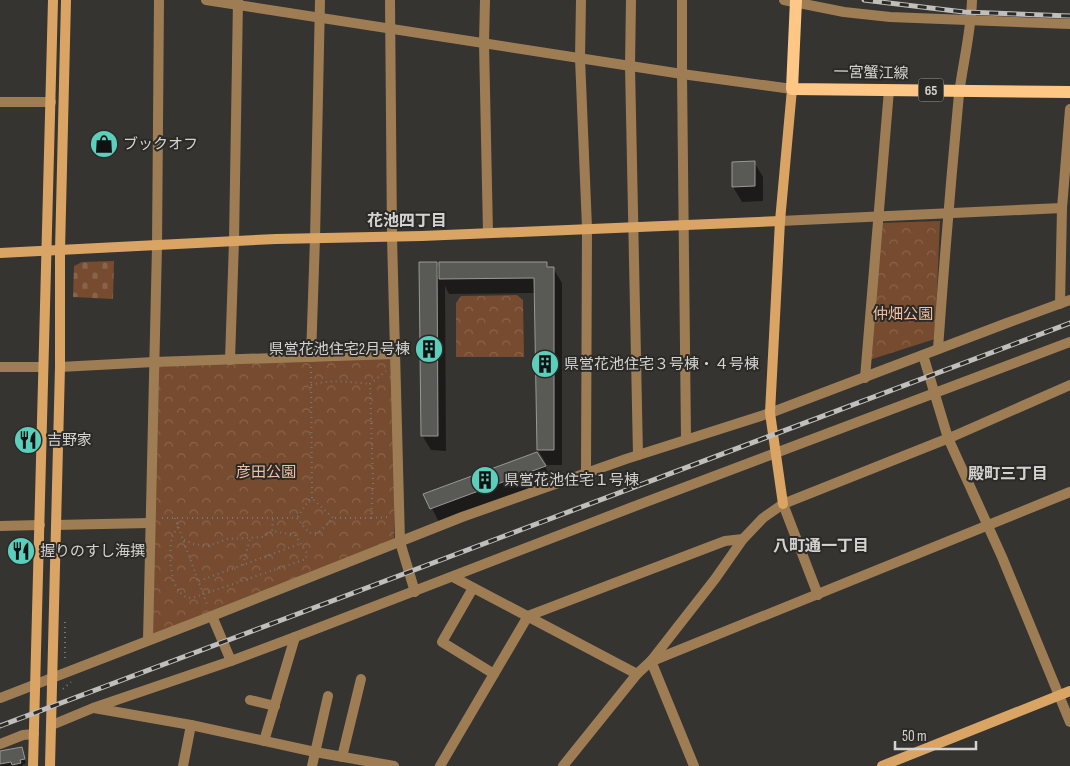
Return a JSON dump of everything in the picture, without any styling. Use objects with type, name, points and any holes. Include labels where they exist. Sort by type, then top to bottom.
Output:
[{"type":"main road","points":[[792,1],[792,89]]},
{"type":"main road","name":"一宮蟹江線","points":[[792,89],[1070,92]]},
{"type":"street","points":[[33,766],[53,0]]},
{"type":"street","points":[[50,766],[60,367],[60,251],[66,0]]},
{"type":"street","points":[[148,640],[149,520],[157,246],[159,0]]},
{"type":"street","points":[[206,0],[238,3],[390,29],[792,89],[780,221],[770,413],[783,504],[818,595]]},
{"type":"street","points":[[311,357],[316,238],[320,0]]},
{"type":"street","points":[[390,0],[392,236],[400,542],[415,592]]},
{"type":"street","points":[[485,0],[484,43],[488,233]]},
{"type":"street","points":[[581,0],[580,58],[587,228],[586,474]]},
{"type":"street","points":[[631,0],[630,66],[638,455]]},
{"type":"street","points":[[682,0],[686,439]]},
{"type":"street","points":[[938,349],[948,212],[960,91],[971,21],[972,0]]},
{"type":"street","points":[[792,1],[844,12],[890,17],[1070,24]]},
{"type":"street","points":[[230,360],[238,3]]},
{"type":"street","points":[[865,378],[889,90]]},
{"type":"street","points":[[0,102],[51,102]]},
{"type":"street","points":[[0,698],[462,517],[638,455],[770,413],[1065,302],[1062,208],[1070,109]]},
{"type":"street","points":[[0,253],[234,241],[488,233],[1062,208]]},
{"type":"street","points":[[52,725],[93,708],[231,661],[415,592],[934,392],[1070,342]]},
{"type":"street","points":[[923,355],[948,438],[989,525],[1070,722]]},
{"type":"street","points":[[60,367],[311,357],[395,359]]},
{"type":"street","points":[[0,367],[43,367]]},
{"type":"street","points":[[563,766],[637,674],[651,661],[715,579],[743,539],[762,518],[783,504],[948,438],[1070,386]]},
{"type":"street","points":[[651,661],[1070,492]]},
{"type":"street","points":[[56,525],[149,520]]},
{"type":"street","points":[[0,526],[40,525]]},
{"type":"street","points":[[440,766],[528,616],[725,541],[743,539]]},
{"type":"street","points":[[453,577],[637,674]]},
{"type":"street","points":[[472,588],[442,642],[494,674]]},
{"type":"street","points":[[212,616],[231,661]]},
{"type":"street","points":[[264,740],[295,637]]},
{"type":"street","points":[[651,661],[694,766]]},
{"type":"street","points":[[342,757],[361,679]]},
{"type":"street","points":[[888,765],[1070,691]]},
{"type":"street","points":[[312,766],[328,696]]},
{"type":"street","points":[[250,700],[275,706]]},
{"type":"street","points":[[93,708],[191,725],[315,752],[394,766]]},
{"type":"street","points":[[183,766],[191,725]]},
{"type":"street","points":[[0,744],[23,735],[34,734]]},
{"type":"path","points":[[311,357],[312,500]]},
{"type":"path","points":[[371,518],[370,384],[395,359]]},
{"type":"path","points":[[311,385],[330,382],[370,384]]},
{"type":"path","points":[[296,518],[309,500],[312,500]]},
{"type":"path","points":[[312,500],[333,518],[399,517]]},
{"type":"path","points":[[149,520],[175,518],[296,518],[309,533],[318,533],[333,518]]},
{"type":"path","points":[[175,518],[212,616]]},
{"type":"path","points":[[272,531],[273,518]]},
{"type":"path","points":[[178,527],[172,535],[170,562],[172,577],[179,593],[185,598],[204,595],[306,559],[307,553],[295,535],[272,531],[263,537],[228,539],[208,546],[193,544],[183,540]]},
{"type":"path","points":[[243,565],[250,538]]},
{"type":"path","points":[[198,581],[302,543]]},
{"type":"path","points":[[63,696],[63,688],[74,680],[73,669]]},
{"type":"green space","name":"仲畑公園","points":[[940,221],[935,339],[866,361],[881,223]]},
{"type":"green space","points":[[114,261],[113,299],[73,297],[74,266],[82,262]]},
{"type":"green space","points":[[517,295],[523,300],[524,357],[456,357],[456,303],[461,296]]},
{"type":"green space","name":"彦田公園","points":[[394,356],[394,541],[150,636],[156,366]]},
{"type":"building","points":[[755,161],[755,186],[732,187],[732,162]]},
{"type":"building","name":"県営花池住宅2月号棟","points":[[419,262],[437,262],[438,436],[421,436]]},
{"type":"building","name":"県営花池住宅３号棟・４号棟","points":[[439,262],[547,262],[547,267],[554,267],[554,450],[537,450],[534,278],[439,279]]},
{"type":"building","name":"県営花池住宅１号棟","points":[[537,452],[546,466],[430,509],[423,494]]},
{"type":"building","points":[[22,747],[25,759],[20,760],[21,763],[12,765],[11,762],[0,764],[0,751]]},
{"type":"railway","points":[[864,0],[964,12],[1070,16]]},
{"type":"railway","points":[[0,726],[1070,323]]},
{"type":"place","name":"ブックオフ","points":[[104,144]]},
{"type":"place","name":"県営花池住宅2月号棟","points":[[429,349]]},
{"type":"place","name":"県営花池住宅３号棟・４号棟","points":[[545,364]]},
{"type":"place","name":"吉野家","points":[[28,440]]},
{"type":"place","name":"県営花池住宅１号棟","points":[[485,480]]},
{"type":"place","name":"握りのすし海撰","points":[[21,551]]},
{"type":"district","name":"花池四丁目","points":[[407,221]]},
{"type":"district","name":"殿町三丁目","points":[[1008,474]]},
{"type":"district","name":"八町通一丁目","points":[[821,546]]}]
